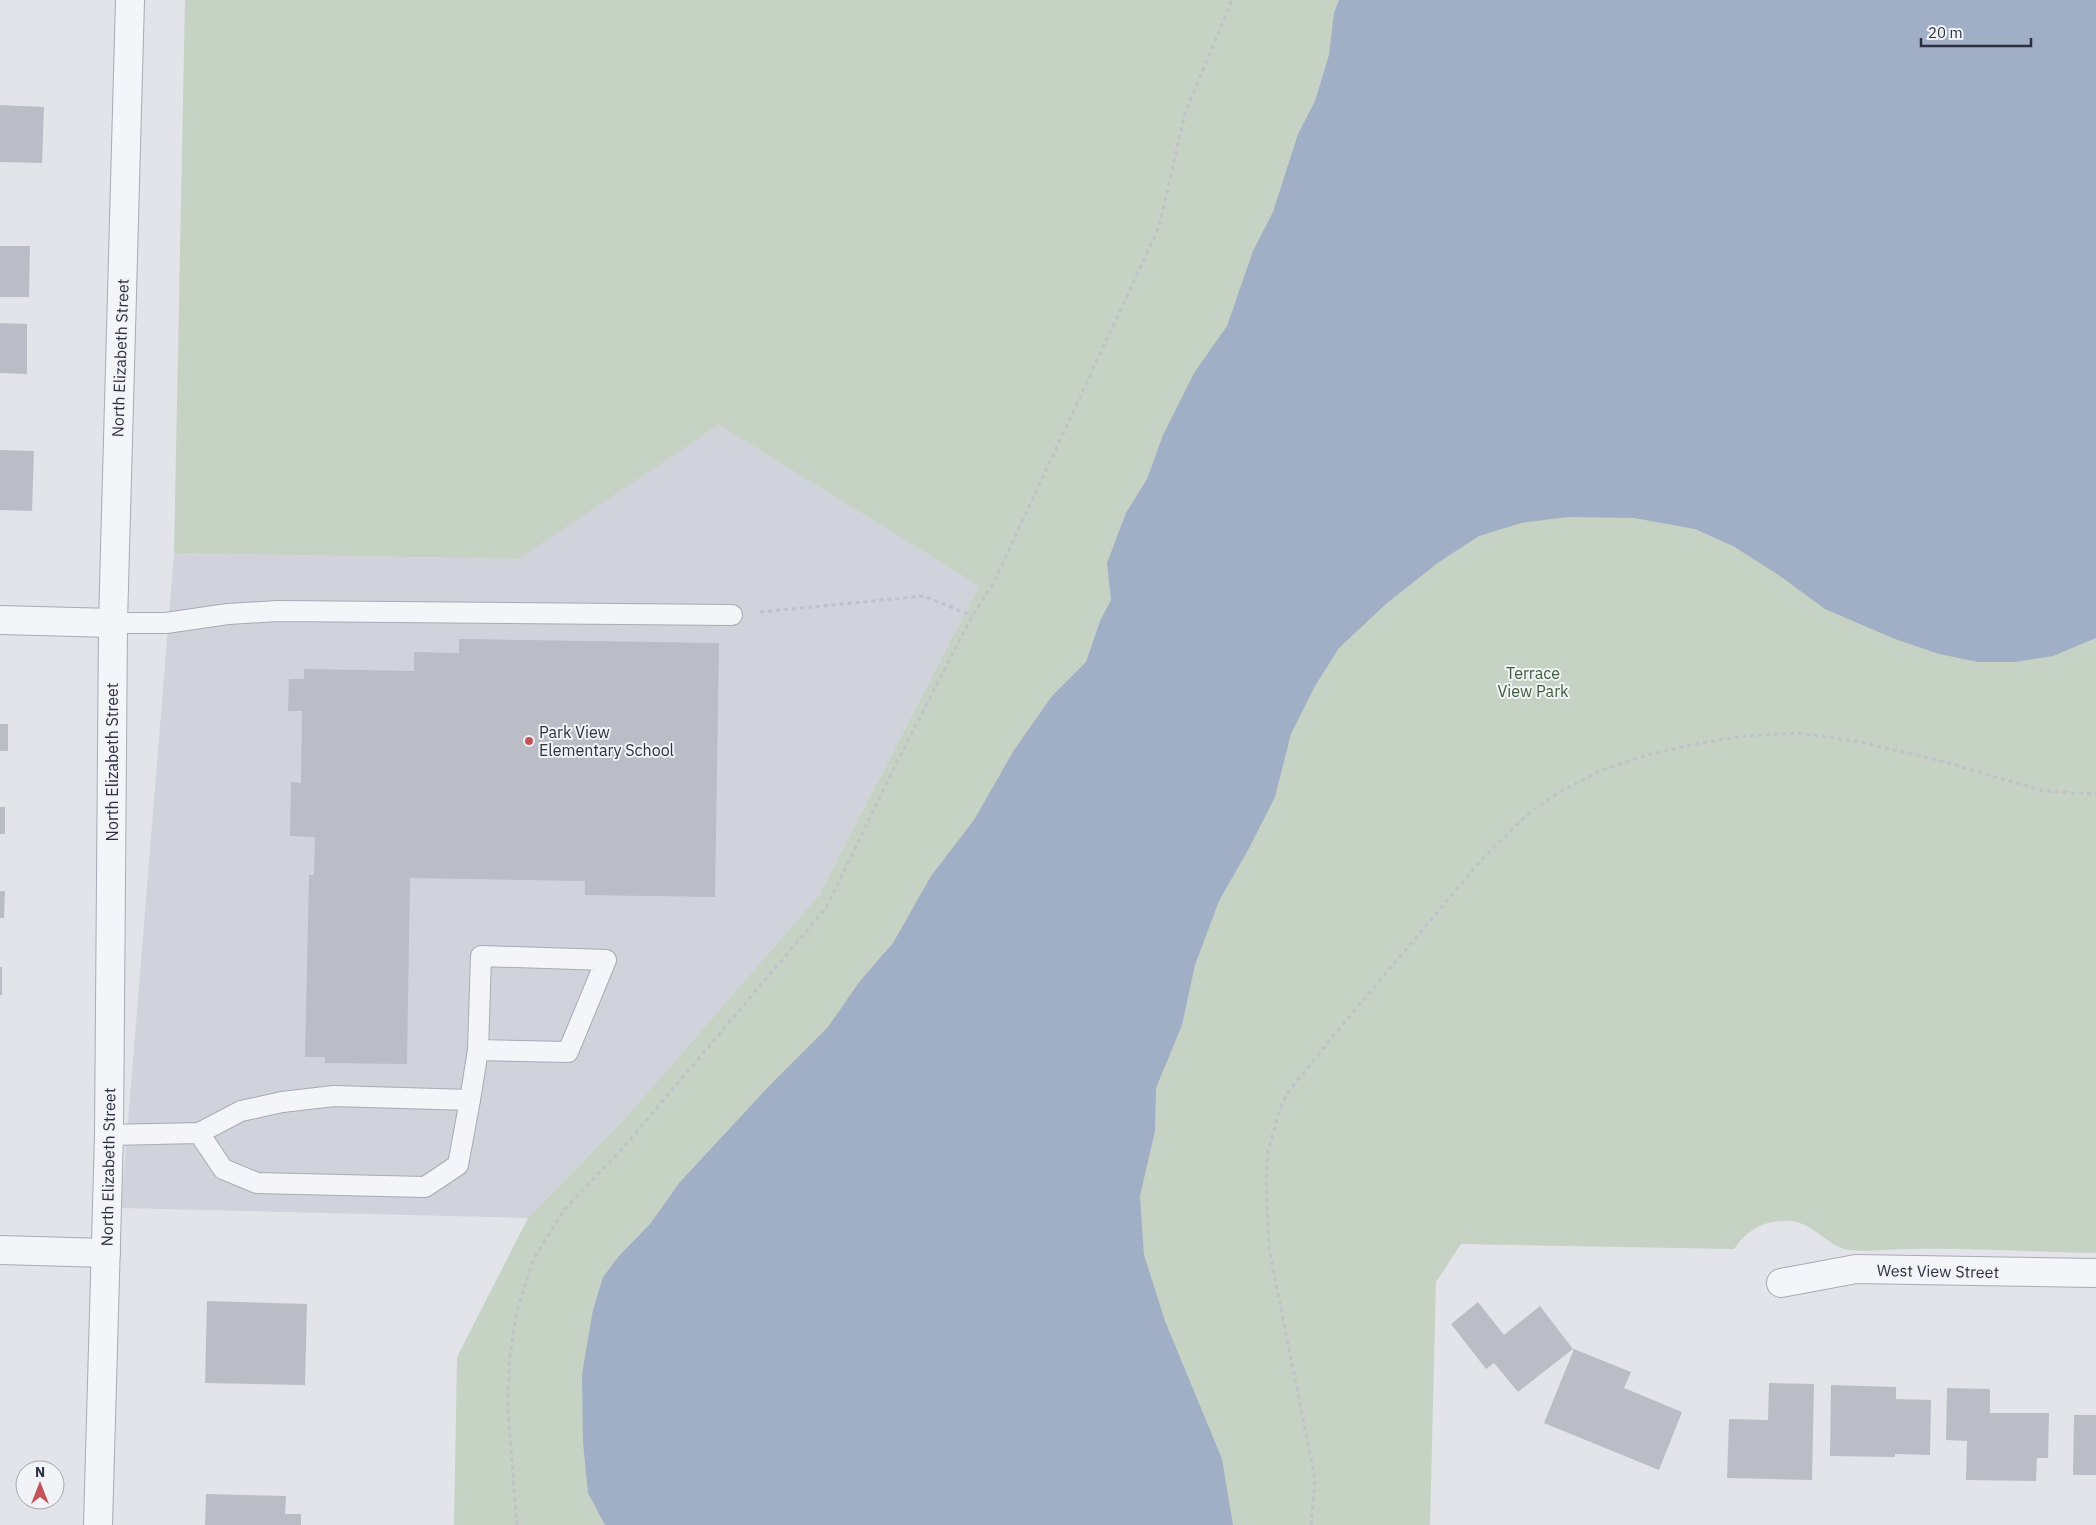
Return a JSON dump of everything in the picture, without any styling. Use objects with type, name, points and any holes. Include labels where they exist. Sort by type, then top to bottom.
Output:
[{"type":"street","points":[[111,0],[130,0]]},
{"type":"street","name":"North Elizabeth Street","points":[[98,1525],[109,1135],[113,623],[130,0]]},
{"type":"street","points":[[0,620],[113,623]]},
{"type":"street","points":[[0,1250],[106,1253]]},
{"type":"street","name":"West View Street","points":[[1781,1283],[1856,1270],[2096,1273]]},
{"type":"lane","points":[[113,623],[166,623],[228,614],[278,610],[732,615]]},
{"type":"lane","points":[[199,1133],[223,1169],[257,1184],[425,1187],[458,1164],[478,1050],[481,956],[606,960],[568,1052],[478,1050]]},
{"type":"lane","points":[[109,1135],[199,1133],[241,1111],[282,1102],[334,1096],[470,1100]]},
{"type":"path","points":[[517,1525],[508,1412],[509,1364],[516,1314],[533,1260],[564,1210],[622,1149],[826,908],[972,616],[994,582],[1159,227],[1185,113],[1232,0]]},
{"type":"path","points":[[732,615],[924,596],[972,616]]},
{"type":"path","points":[[1310,1525],[1315,1479],[1269,1249],[1266,1180],[1268,1151],[1278,1115],[1286,1095],[1333,1036],[1483,858],[1530,812],[1558,793],[1599,771],[1647,755],[1695,744],[1744,736],[1798,733],[1862,742],[1941,761],[2044,791],[2096,794]]},
{"type":"shaded area","name":"Park View Elementary School","points":[[719,425],[979,586],[819,895],[628,1115],[528,1218],[121,1208],[174,553],[517,559]]},
{"type":"green space","name":"Terrace View Park","points":[[185,0],[2096,0],[2096,1253],[1956,1249],[1849,1250],[1841,1248],[1805,1225],[1788,1221],[1764,1224],[1745,1236],[1734,1249],[1461,1244],[1436,1282],[1430,1525],[454,1525],[457,1357],[528,1218],[628,1115],[819,895],[979,586],[719,425],[518,559],[174,553]]},
{"type":"water","points":[[1339,0],[2096,0],[2096,638],[2053,656],[2015,662],[1978,662],[1939,654],[1895,639],[1825,609],[1780,576],[1733,546],[1695,529],[1634,518],[1568,517],[1521,523],[1479,536],[1439,562],[1387,603],[1339,648],[1315,686],[1291,734],[1275,797],[1219,901],[1195,965],[1182,1025],[1156,1088],[1155,1131],[1140,1196],[1144,1255],[1165,1321],[1222,1459],[1233,1525],[605,1525],[588,1493],[583,1442],[582,1374],[593,1310],[603,1277],[619,1256],[650,1224],[680,1182],[770,1085],[828,1027],[860,981],[893,943],[931,876],[974,820],[1014,750],[1052,696],[1086,662],[1100,621],[1111,600],[1107,563],[1126,513],[1147,479],[1163,435],[1194,373],[1227,326],[1253,251],[1273,212],[1298,134],[1315,101],[1329,55],[1334,13]]},
{"type":"building","points":[[0,105],[44,107],[42,163],[0,162]]},
{"type":"building","points":[[0,246],[30,246],[29,297],[0,297]]},
{"type":"building","points":[[0,323],[27,324],[27,374],[0,373]]},
{"type":"building","points":[[0,450],[34,451],[32,511],[0,510]]},
{"type":"building","points":[[459,639],[719,643],[715,897],[585,895],[585,881],[410,878],[407,1064],[325,1063],[325,1057],[305,1057],[309,875],[314,875],[315,837],[290,836],[291,782],[301,783],[302,711],[288,711],[289,679],[304,679],[304,669],[414,671],[414,652],[459,653]]},
{"type":"building","points":[[0,724],[8,724],[8,751],[0,751]]},
{"type":"building","points":[[0,807],[5,807],[5,834],[0,834]]},
{"type":"building","points":[[0,891],[5,891],[4,918],[0,918]]},
{"type":"building","points":[[0,967],[2,967],[2,995],[0,995]]},
{"type":"building","points":[[207,1301],[307,1304],[305,1385],[205,1383]]},
{"type":"building","points":[[1478,1302],[1504,1335],[1540,1306],[1573,1349],[1518,1392],[1494,1363],[1486,1369],[1451,1324]]},
{"type":"building","points":[[1574,1349],[1631,1372],[1624,1388],[1682,1412],[1659,1470],[1544,1423]]},
{"type":"building","points":[[1769,1383],[1814,1384],[1812,1480],[1727,1478],[1729,1419],[1768,1420]]},
{"type":"building","points":[[1831,1385],[1896,1387],[1896,1399],[1931,1400],[1930,1455],[1895,1454],[1895,1457],[1830,1456]]},
{"type":"building","points":[[1947,1388],[1990,1389],[1990,1413],[2049,1413],[2048,1458],[2037,1458],[2036,1481],[1966,1480],[1967,1441],[1946,1440]]},
{"type":"building","points":[[2074,1415],[2096,1415],[2096,1475],[2073,1475]]},
{"type":"building","points":[[206,1494],[286,1496],[285,1514],[301,1514],[301,1525],[205,1525]]},
{"type":"place","name":"Park View Elementary School","points":[[529,741]]}]
